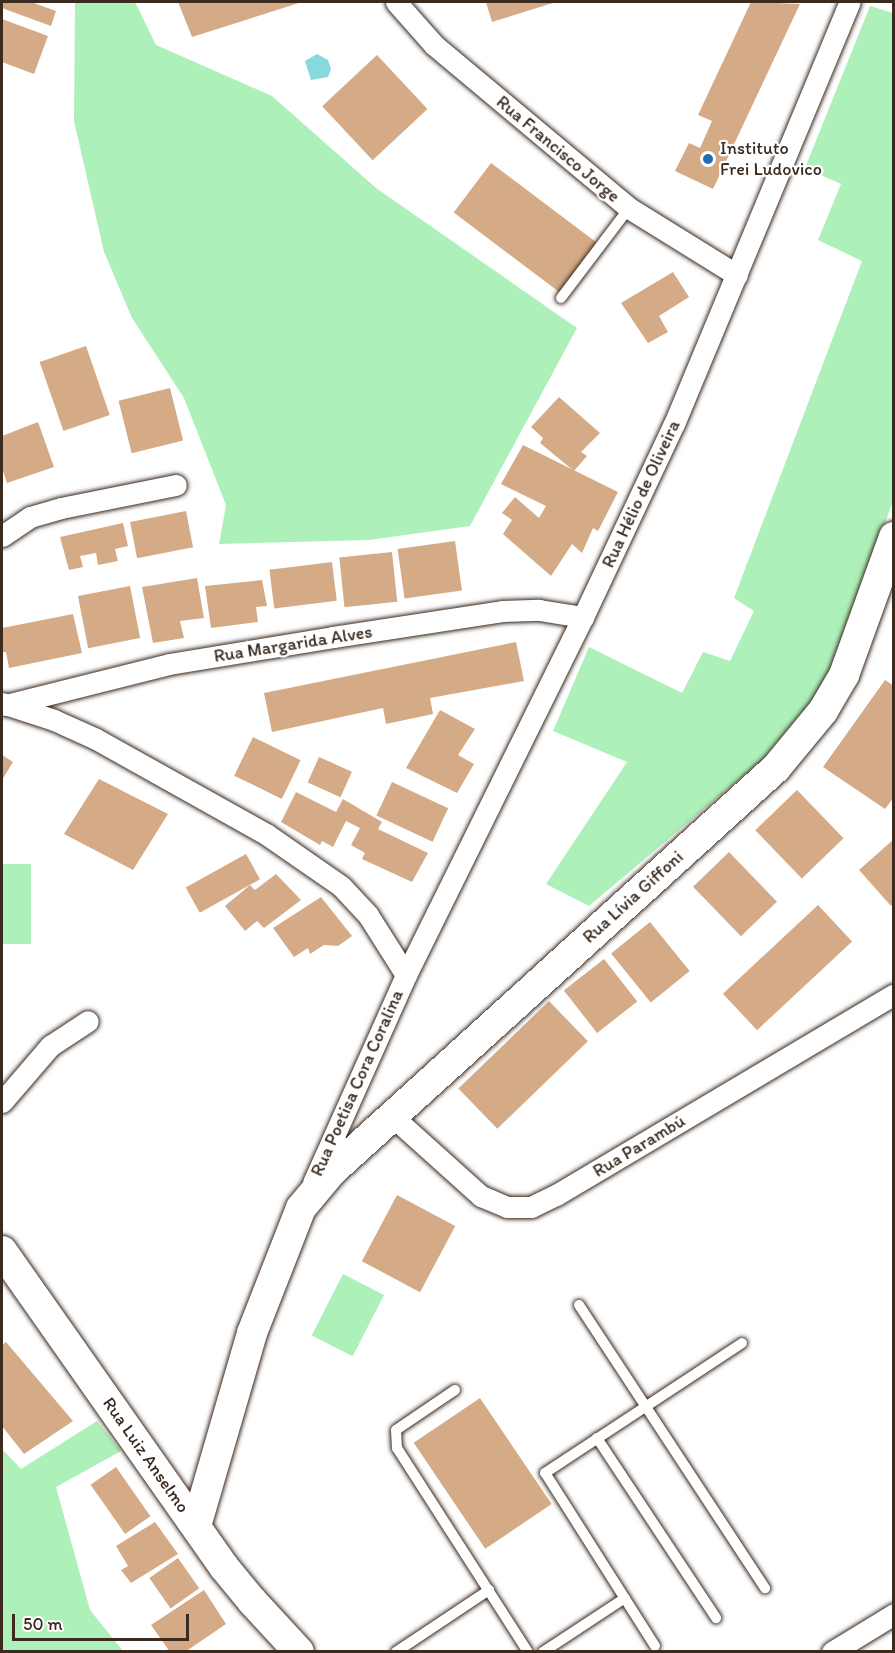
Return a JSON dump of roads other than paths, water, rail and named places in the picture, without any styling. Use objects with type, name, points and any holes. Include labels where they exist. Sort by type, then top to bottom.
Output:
[{"type":"street","name":"Rua Francisco Jorge","points":[[396,2],[434,45],[629,208],[737,275]]},
{"type":"street","name":"Rua Hélio de Oliveira","points":[[406,975],[583,616],[674,424],[850,2]]},
{"type":"street","points":[[2,536],[30,517],[61,508],[176,485]]},
{"type":"street","name":"Rua Lívia Giffoni","points":[[301,1208],[332,1171],[776,768],[823,711],[844,675],[894,537]]},
{"type":"street","name":"Rua Margarida Alves","points":[[4,704],[169,664],[423,623],[502,611],[539,610],[583,616]]},
{"type":"street","name":"Rua Poetisa Cora Coralina","points":[[4,704],[54,720],[96,739],[266,834],[315,867],[341,886],[368,915],[406,975],[301,1208],[252,1333],[196,1526]]},
{"type":"street","name":"Rua Parambú","points":[[392,1116],[482,1196],[507,1208],[531,1207],[556,1196],[849,1023],[894,994]]},
{"type":"street","points":[[2,1102],[50,1046],[88,1021]]},
{"type":"street","name":"Rua Luiz Anselmo","points":[[2,1251],[196,1526],[252,1601],[299,1652]]},
{"type":"street","points":[[832,1652],[894,1614]]},
{"type":"lane","points":[[561,298],[629,208]]},
{"type":"lane","points":[[579,1305],[647,1405],[765,1588]]},
{"type":"lane","points":[[656,1646],[545,1473],[742,1343]]},
{"type":"lane","points":[[455,1390],[396,1430],[397,1448],[528,1652]]},
{"type":"lane","points":[[597,1438],[716,1618]]},
{"type":"lane","points":[[396,1652],[489,1590]]},
{"type":"lane","points":[[543,1652],[625,1598]]},
{"type":"water","points":[[317,54],[328,60],[331,69],[328,77],[311,80],[305,61]]},
{"type":"place","name":"Instituto Frei Ludovico","points":[[708,159]]}]
